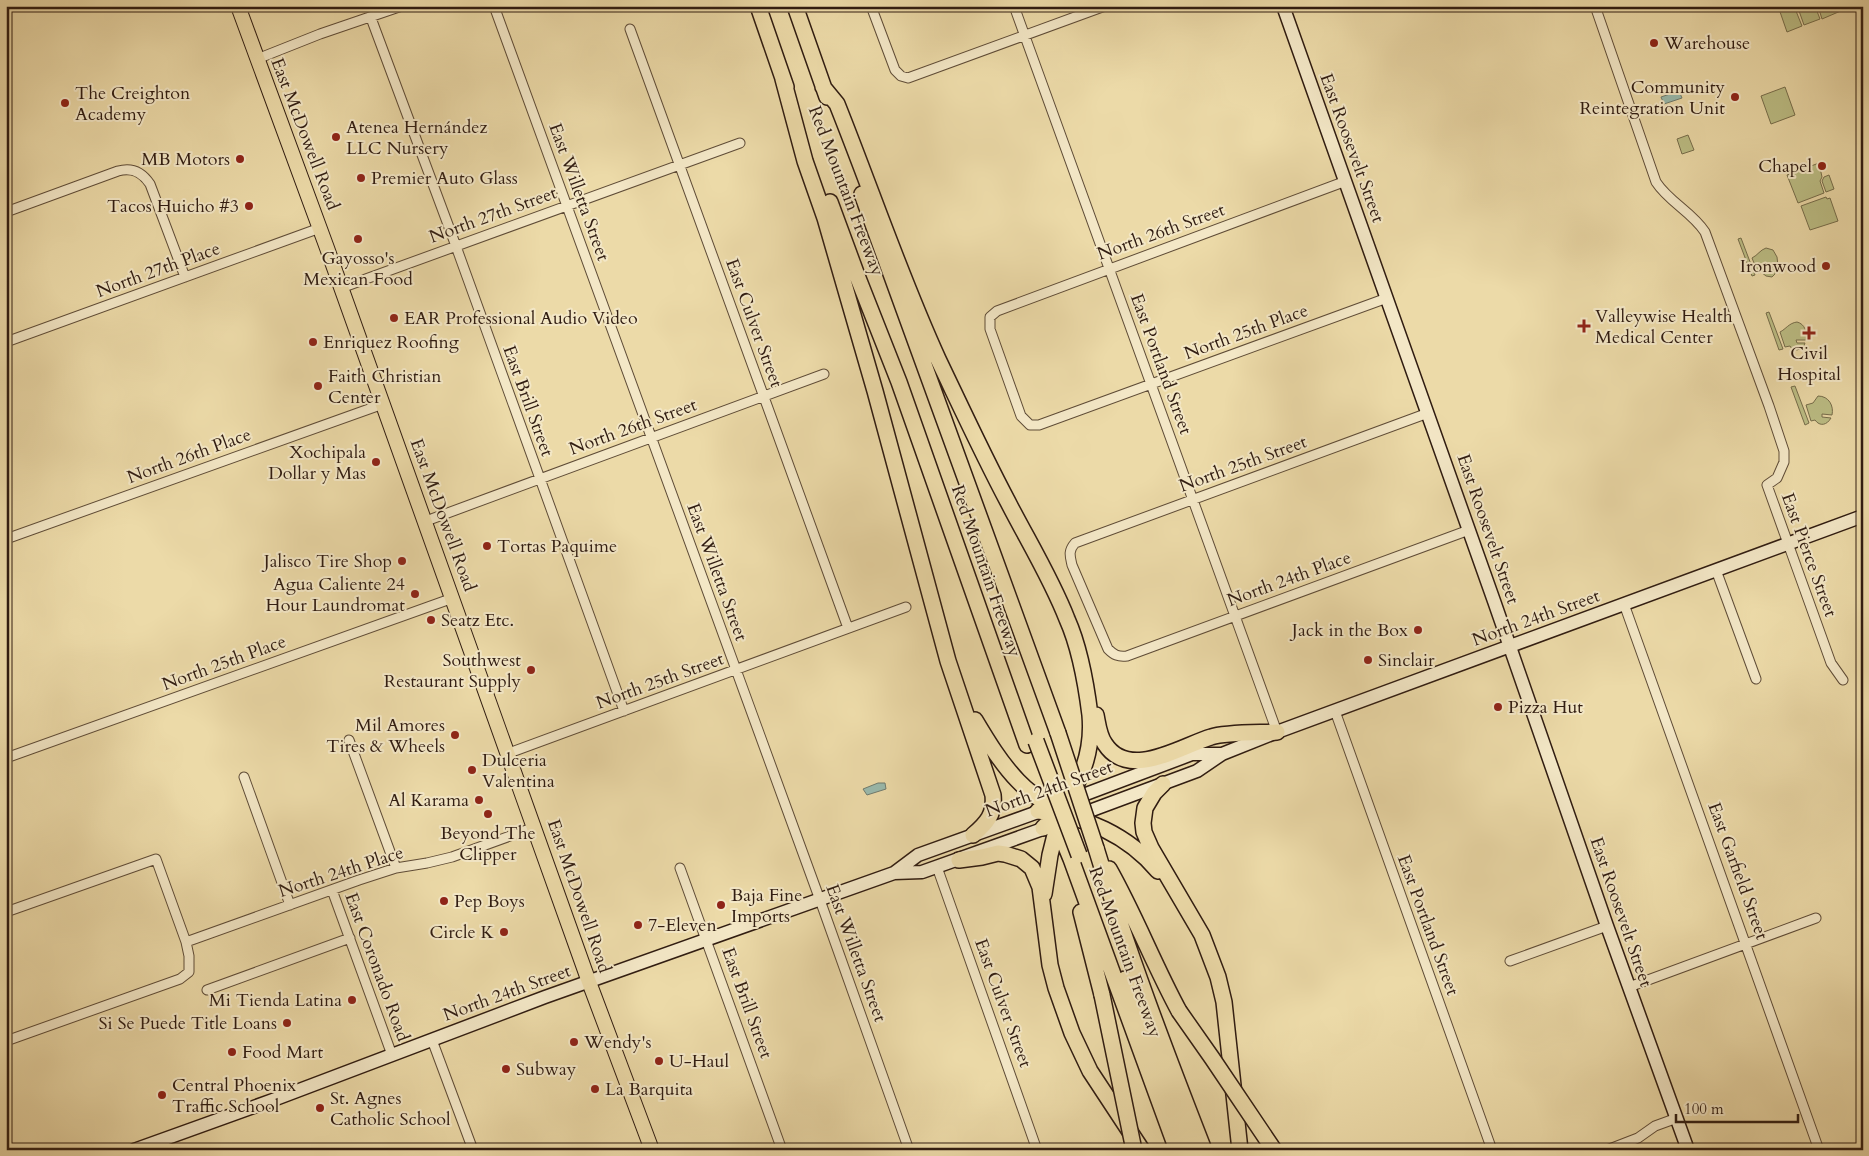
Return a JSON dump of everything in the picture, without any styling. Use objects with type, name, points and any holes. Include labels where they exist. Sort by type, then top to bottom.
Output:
[{"type":"highway","name":"Red Mountain Freeway","points":[[758,6],[783,79],[899,382],[989,632],[1006,686],[1062,813],[1072,859],[1176,1150]]},
{"type":"highway","name":"Red Mountain Freeway","points":[[795,6],[1058,733],[1123,934],[1171,1067],[1204,1150]]},
{"type":"highway","points":[[783,79],[805,161],[830,235],[942,638],[993,795],[994,805],[992,814],[973,835]]},
{"type":"highway","points":[[823,87],[837,104],[922,322],[976,438],[1064,612],[1081,662],[1102,739],[1112,753],[1129,761],[1141,762],[1214,736],[1277,732]]},
{"type":"highway","points":[[1042,900],[1050,854],[1062,813],[1078,784],[1089,749],[1090,716],[1081,662]]},
{"type":"highway","points":[[960,695],[992,749],[1013,777],[1038,798],[1062,813],[1099,826],[1132,845],[1152,864],[1182,900]]},
{"type":"highway","points":[[1032,743],[1072,859],[1188,1150]]},
{"type":"highway","points":[[1163,784],[1154,793],[1145,808],[1144,832],[1151,848],[1202,935],[1218,977],[1224,1002],[1240,1150]]},
{"type":"highway","points":[[1043,828],[1062,813]]},
{"type":"highway","points":[[1096,848],[1123,893],[1156,968],[1179,1012],[1207,1062],[1264,1150]]},
{"type":"highway","points":[[959,860],[998,853],[1021,859],[1032,868],[1036,875],[1042,900],[1050,965],[1072,1033],[1090,1071],[1142,1150]]},
{"type":"highway","points":[[1072,859],[1082,914],[1102,996],[1134,1150]]},
{"type":"highway","points":[[1179,1012],[1274,1150]]},
{"type":"highway","points":[[1171,1067],[1198,1150]]},
{"type":"main road","name":"East McDowell Road","points":[[238,6],[426,521],[589,982],[652,1150]]},
{"type":"main road","name":"East Roosevelt Street","points":[[1282,6],[1346,181],[1607,926],[1688,1150]]},
{"type":"main road","name":"North 24th Street","points":[[134,1150],[589,982],[894,873],[918,855],[973,835],[1062,813],[1163,784],[1197,771],[1222,754],[1277,732],[1863,516]]},
{"type":"main road","name":"North 24th Street","points":[[1062,813],[1192,754],[1222,754]]},
{"type":"main road","name":"North 24th Street","points":[[894,873],[922,872],[1043,828]]},
{"type":"street","points":[[257,59],[320,34],[402,6]]},
{"type":"street","name":"East Willetta Street","points":[[494,6],[820,900],[909,1150]]},
{"type":"street","points":[[871,6],[895,70],[901,76],[908,78],[1105,6]]},
{"type":"street","name":"East Portland Street","points":[[1014,6],[1277,732]]},
{"type":"street","name":"East Pierce Street","points":[[1595,6],[1656,182],[1670,200],[1699,223],[1705,232],[1770,406],[1784,451],[1784,462],[1777,478],[1766,485],[1831,664],[1843,680]]},
{"type":"street","name":"East Brill Street","points":[[371,18],[456,246],[624,711]]},
{"type":"street","name":"East Culver Street","points":[[630,29],[848,628]]},
{"type":"street","name":"North 27th Street","points":[[341,288],[740,143]]},
{"type":"street","points":[[6,212],[118,172],[132,170],[141,173],[150,184],[185,278]]},
{"type":"street","name":"North 26th Street","points":[[1030,426],[1021,416],[990,329],[990,317],[997,310],[1346,181]]},
{"type":"street","name":"North 27th Place","points":[[6,342],[320,228]]},
{"type":"street","name":"North 25th Place","points":[[1030,426],[1039,425],[1387,298]]},
{"type":"street","name":"North 26th Street","points":[[426,521],[824,374]]},
{"type":"street","name":"North 26th Place","points":[[6,540],[383,404]]},
{"type":"street","name":"North 25th Street","points":[[1119,657],[1108,649],[1072,564],[1069,554],[1070,548],[1075,543],[1428,413]]},
{"type":"street","name":"North 24th Place","points":[[1119,657],[1127,656],[1469,530]]},
{"type":"street","points":[[1716,570],[1756,679]]},
{"type":"street","name":"North 25th Place","points":[[6,758],[453,598]]},
{"type":"street","name":"East Garfield Street","points":[[1624,604],[1819,1150]]},
{"type":"street","name":"North 25th Street","points":[[509,753],[906,607]]},
{"type":"street","name":"East Portland Street","points":[[1335,710],[1492,1150]]},
{"type":"street","points":[[349,740],[396,868]]},
{"type":"street","points":[[244,777],[290,905]]},
{"type":"street","name":"North 24th Place","points":[[186,942],[396,868],[427,864],[452,858],[535,827]]},
{"type":"street","points":[[6,912],[156,859],[186,942],[189,956],[189,972],[180,979],[6,1040]]},
{"type":"street","name":"East Culver Street","points":[[937,867],[1037,1150]]},
{"type":"street","name":"East Brill Street","points":[[680,868],[782,1150]]},
{"type":"street","name":"East Coronado Road","points":[[332,890],[392,1055]]},
{"type":"street","points":[[1629,987],[1816,918]]},
{"type":"street","points":[[1510,961],[1607,926]]},
{"type":"street","points":[[207,990],[350,938]]},
{"type":"street","points":[[432,1040],[473,1150]]},
{"type":"street","points":[[1607,1150],[1638,1138],[1655,1126],[1677,1118]]},
{"type":"green space","points":[[1778,6],[1794,6],[1802,26],[1787,32]]},
{"type":"green space","points":[[1815,6],[1820,19],[1804,25],[1798,8]]},
{"type":"green space","points":[[1818,6],[1842,6],[1843,10],[1822,19]]},
{"type":"green space","points":[[1785,87],[1795,115],[1771,124],[1761,96]]},
{"type":"green space","points":[[1688,135],[1694,150],[1682,154],[1677,139]]},
{"type":"green space","points":[[1819,163],[1822,177],[1820,181],[1824,193],[1798,203],[1787,175]]},
{"type":"green space","points":[[1829,175],[1834,189],[1826,192],[1822,181],[1824,177]]},
{"type":"green space","points":[[1826,197],[1827,199],[1830,198],[1838,221],[1810,230],[1801,206]]},
{"type":"green space","points":[[1741,238],[1755,275],[1752,276],[1738,239]]},
{"type":"green space","points":[[1766,248],[1773,250],[1777,257],[1778,266],[1768,267],[1777,268],[1772,277],[1766,276],[1761,272],[1758,273],[1752,258]]},
{"type":"green space","points":[[1769,312],[1783,349],[1779,350],[1766,313]]},
{"type":"green space","points":[[1797,322],[1804,326],[1806,340],[1796,340],[1797,343],[1805,343],[1803,348],[1797,350],[1792,349],[1790,346],[1785,347],[1780,332]]},
{"type":"green space","points":[[1795,386],[1809,423],[1805,425],[1791,387]]},
{"type":"green space","points":[[1818,396],[1828,400],[1832,408],[1832,415],[1822,414],[1822,417],[1831,418],[1823,424],[1819,424],[1815,420],[1811,421],[1806,405],[1813,403]]},
{"type":"shaded area","points":[[1679,91],[1682,98],[1664,104],[1661,97]]},
{"type":"shaded area","points":[[878,783],[885,783],[886,789],[867,795],[863,789]]},
{"type":"place","name":"Warehouse","points":[[1654,43]]},
{"type":"place","name":"Community Reintegration Unit","points":[[1735,97]]},
{"type":"place","name":"The Creighton Academy","points":[[65,103]]},
{"type":"place","name":"Atenea Hernández LLC Nursery","points":[[336,137]]},
{"type":"place","name":"MB Motors","points":[[240,159]]},
{"type":"place","name":"Chapel","points":[[1822,166]]},
{"type":"place","name":"Premier Auto Glass","points":[[361,178]]},
{"type":"place","name":"Tacos Huicho #3","points":[[249,206]]},
{"type":"place","name":"Gayosso's Mexican Food","points":[[358,239]]},
{"type":"place","name":"Ironwood","points":[[1826,266]]},
{"type":"place","name":"EAR Professional Audio Video","points":[[394,318]]},
{"type":"place","name":"Valleywise Health Medical Center","points":[[1584,326]]},
{"type":"place","name":"Civil Hospital","points":[[1809,333]]},
{"type":"place","name":"Enriquez Roofing","points":[[313,342]]},
{"type":"place","name":"Faith Christian Center","points":[[318,386]]},
{"type":"place","name":"Xochipala Dollar y Mas","points":[[376,462]]},
{"type":"place","name":"Tortas Paquime","points":[[487,546]]},
{"type":"place","name":"Jalisco Tire Shop","points":[[402,561]]},
{"type":"place","name":"Agua Caliente 24 Hour Laundromat","points":[[415,594]]},
{"type":"place","name":"Seatz Etc.","points":[[431,620]]},
{"type":"place","name":"Jack in the Box","points":[[1418,630]]},
{"type":"place","name":"Sinclair","points":[[1368,660]]},
{"type":"place","name":"Southwest Restaurant Supply","points":[[531,670]]},
{"type":"place","name":"Pizza Hut","points":[[1498,707]]},
{"type":"place","name":"Mil Amores Tires & Wheels","points":[[455,735]]},
{"type":"place","name":"Dulceria Valentina","points":[[472,770]]},
{"type":"place","name":"Al Karama","points":[[479,800]]},
{"type":"place","name":"Beyond The Clipper","points":[[488,814]]},
{"type":"place","name":"Pep Boys","points":[[444,901]]},
{"type":"place","name":"Baja Fine Imports","points":[[721,905]]},
{"type":"place","name":"7-Eleven","points":[[638,925]]},
{"type":"place","name":"Circle K","points":[[504,932]]},
{"type":"place","name":"Mi Tienda Latina","points":[[352,1000]]},
{"type":"place","name":"Si Se Puede Title Loans","points":[[287,1023]]},
{"type":"place","name":"Wendy's","points":[[574,1042]]},
{"type":"place","name":"Food Mart","points":[[232,1052]]},
{"type":"place","name":"U-Haul","points":[[659,1061]]},
{"type":"place","name":"Subway","points":[[506,1069]]},
{"type":"place","name":"La Barquita","points":[[595,1089]]},
{"type":"place","name":"Central Phoenix Traffic School","points":[[162,1095]]},
{"type":"place","name":"St. Agnes Catholic School","points":[[320,1108]]}]
